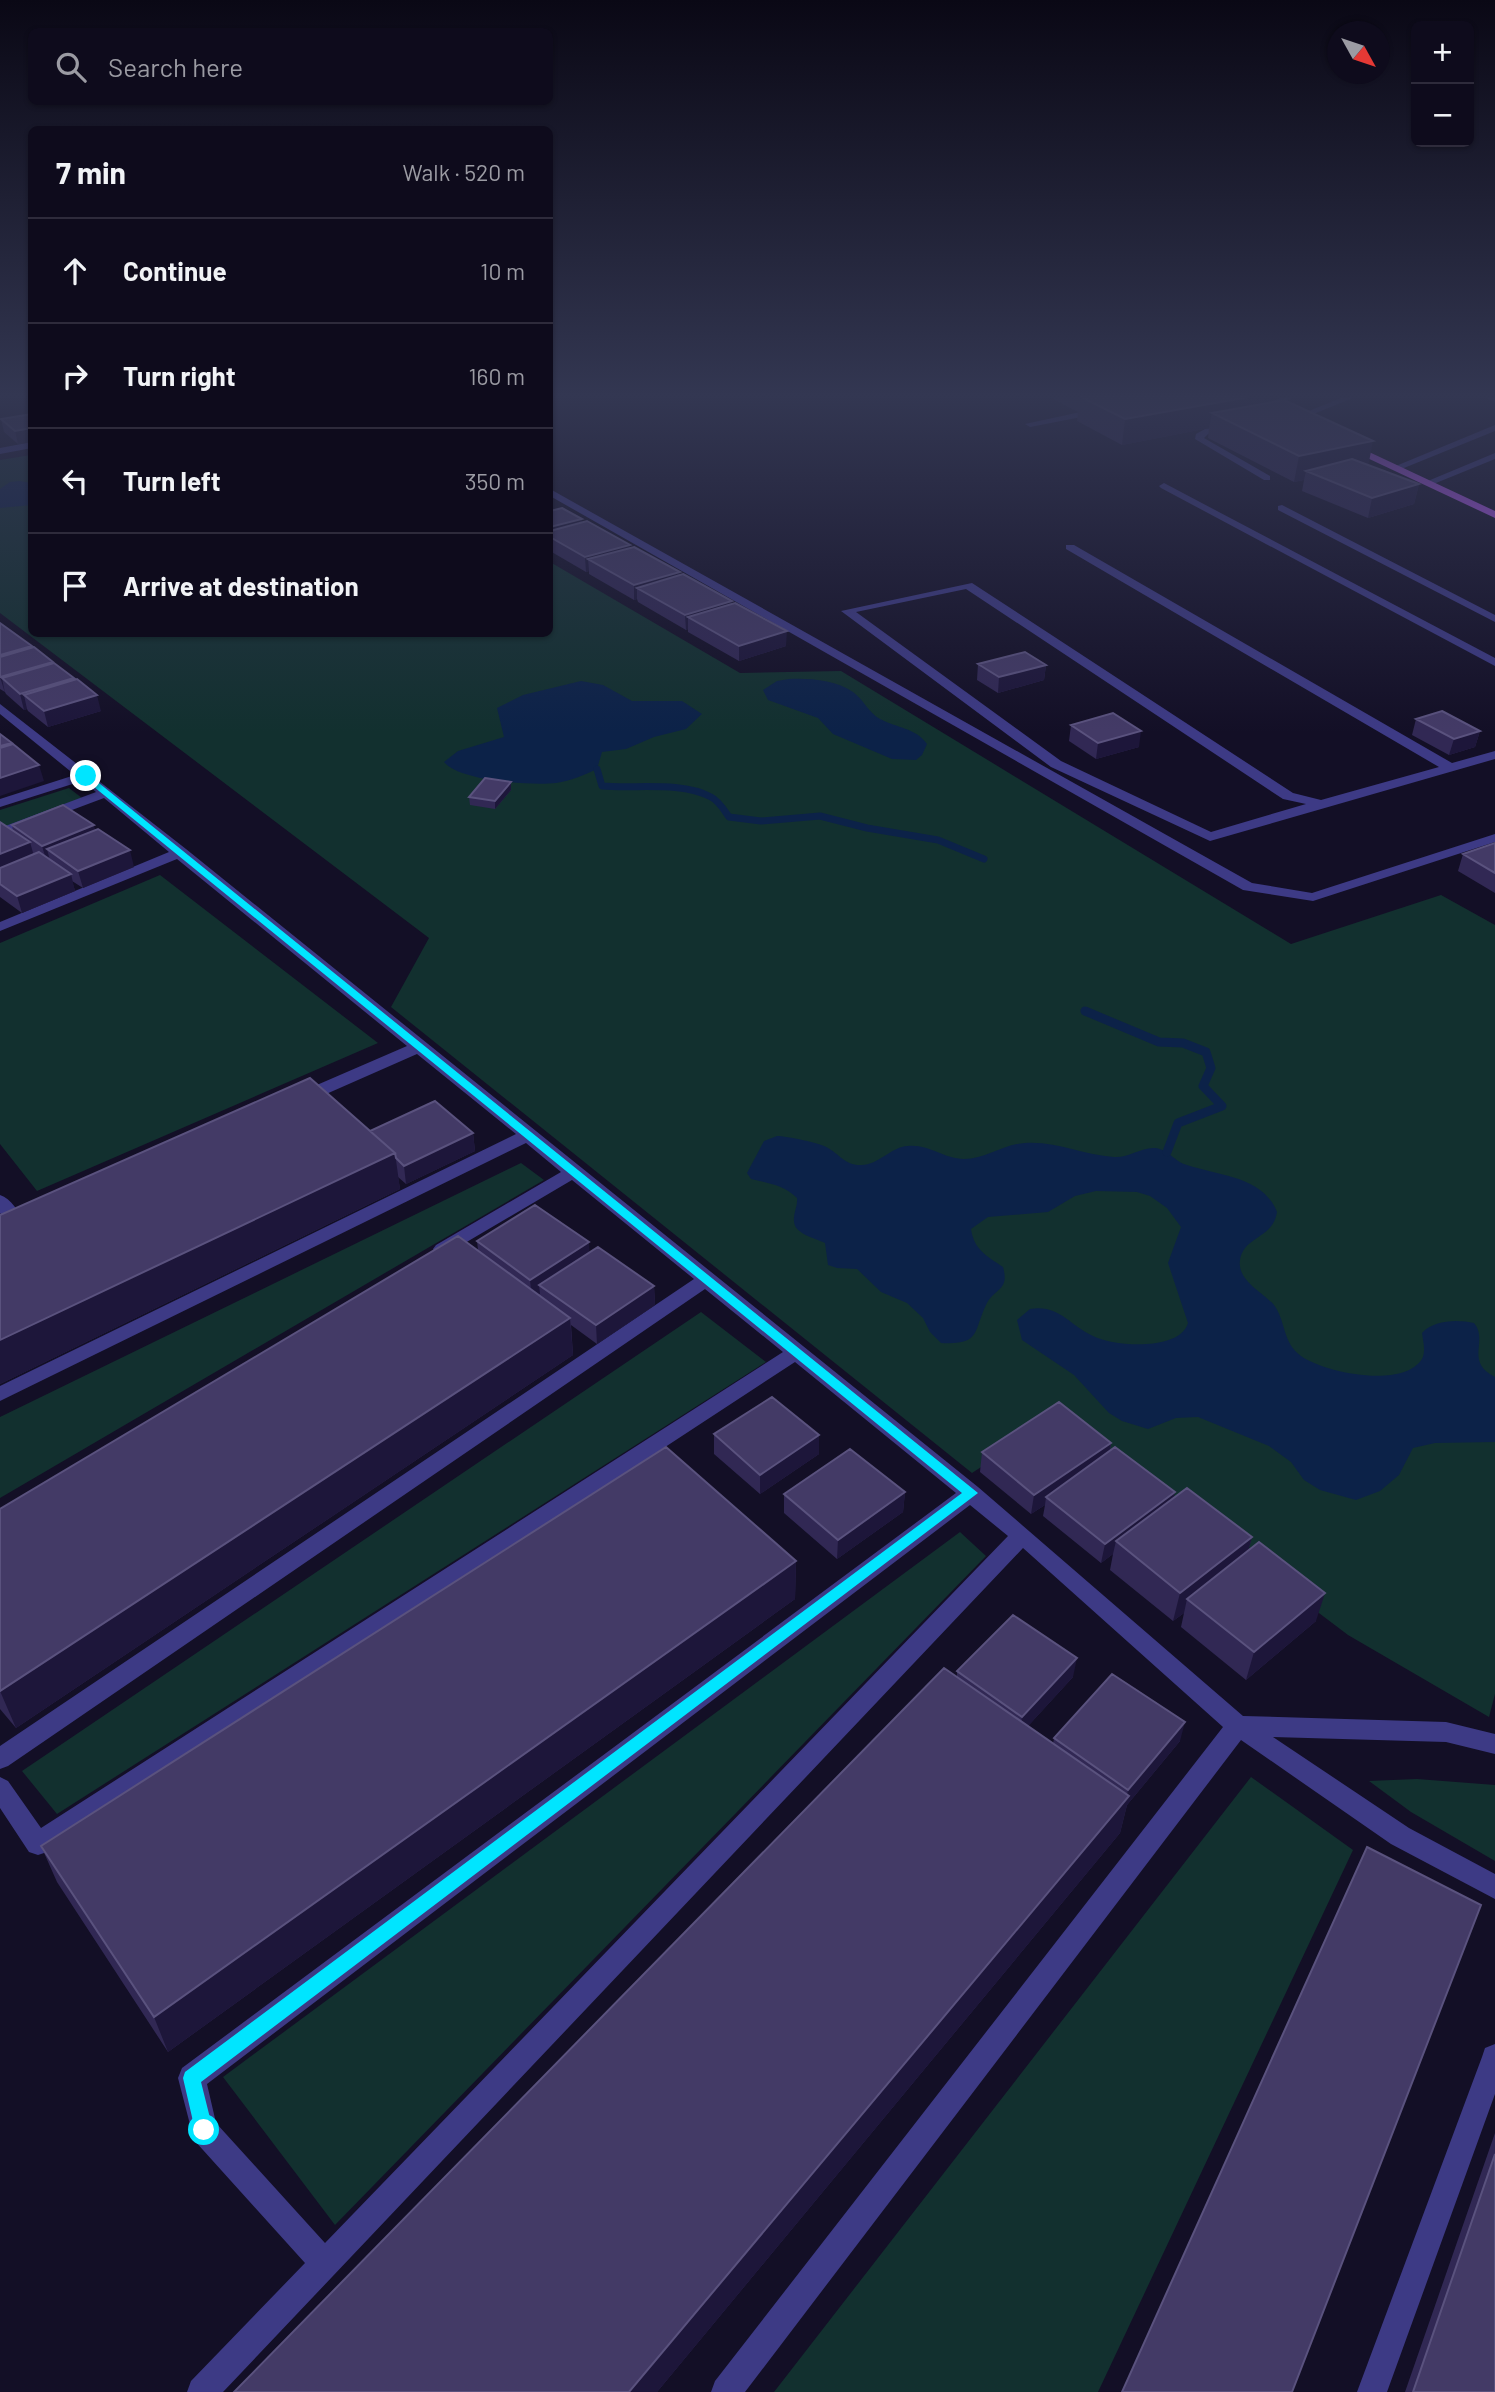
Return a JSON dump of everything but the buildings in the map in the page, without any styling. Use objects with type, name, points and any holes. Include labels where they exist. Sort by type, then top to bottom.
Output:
[{"type":"street","points":[[579,509],[1248,887],[1314,897],[1495,838]]},
{"type":"street","points":[[1206,509],[1495,663]]},
{"type":"street","points":[[1283,509],[1495,619]]},
{"type":"street","points":[[1070,547],[1451,768]]},
{"type":"street","points":[[1321,804],[1289,796],[968,585],[847,611],[1056,764],[1210,837],[1495,755]]},
{"type":"street","points":[[3,714],[181,852],[971,1493],[1238,1726],[1400,1836],[1495,1887]]},
{"type":"street","points":[[0,803],[86,776]]},
{"type":"street","points":[[0,833],[106,793]]},
{"type":"street","points":[[0,927],[181,852]]},
{"type":"street","points":[[281,1106],[421,1046]]},
{"type":"street","points":[[0,1394],[530,1134]]},
{"type":"street","points":[[431,1256],[575,1171]]},
{"type":"street","points":[[0,1201],[15,1222]]},
{"type":"street","points":[[0,1759],[707,1279]]},
{"type":"street","points":[[0,1788],[38,1844],[797,1352]]},
{"type":"street","points":[[325,2264],[204,2130],[192,2078],[971,1493]]},
{"type":"street","points":[[202,2392],[1022,1535]]},
{"type":"street","points":[[1238,1726],[1446,1732],[1495,1744]]},
{"type":"street","points":[[726,2392],[1238,1726]]},
{"type":"street","points":[[1372,2392],[1495,2057]]},
{"type":"green space","points":[[0,509],[28,509],[28,634],[0,613]]},
{"type":"green space","points":[[553,564],[740,673],[841,671],[1291,944],[1441,895],[1495,925],[1495,1694],[1489,1717],[1348,1635],[1059,1416],[972,1473],[391,1007],[429,938],[32,637],[553,637]]},
{"type":"green space","points":[[69,788],[82,798],[0,829],[0,810]]},
{"type":"green space","points":[[160,875],[378,1043],[37,1191],[0,1144],[0,943]]},
{"type":"green space","points":[[521,1163],[544,1180],[0,1498],[0,1417]]},
{"type":"green space","points":[[701,1312],[766,1362],[57,1814],[22,1771]]},
{"type":"green space","points":[[960,1532],[986,1556],[335,2225],[223,2077]]},
{"type":"green space","points":[[1251,1777],[1353,1850],[1098,2392],[774,2392]]},
{"type":"green space","points":[[1417,1779],[1495,1785],[1495,1861],[1411,1812],[1369,1781]]},
{"type":"water","points":[[581,681],[603,685],[632,701],[682,701],[702,714],[686,729],[654,737],[626,749],[602,752],[597,769],[562,782],[531,784],[497,781],[465,774],[444,762],[458,751],[504,737],[497,708],[523,695]]},
{"type":"water","points":[[777,681],[822,681],[846,688],[857,695],[876,716],[912,731],[923,739],[927,744],[922,755],[916,760],[892,759],[833,734],[818,718],[768,700],[763,690]]},
{"type":"water","points":[[777,1136],[824,1146],[855,1165],[873,1163],[908,1146],[923,1147],[964,1159],[980,1157],[1025,1143],[1048,1144],[1114,1157],[1155,1148],[1199,1169],[1251,1184],[1262,1191],[1277,1212],[1270,1228],[1247,1246],[1240,1260],[1240,1267],[1252,1286],[1278,1311],[1287,1338],[1295,1350],[1301,1356],[1327,1368],[1363,1375],[1398,1374],[1412,1368],[1422,1359],[1422,1333],[1427,1329],[1446,1322],[1474,1323],[1478,1330],[1481,1364],[1495,1377],[1495,1442],[1435,1443],[1413,1448],[1399,1475],[1380,1491],[1356,1500],[1320,1490],[1304,1480],[1291,1462],[1269,1446],[1198,1417],[1176,1418],[1148,1429],[1122,1421],[1109,1413],[1074,1375],[1022,1340],[1017,1320],[1030,1309],[1049,1310],[1093,1336],[1116,1343],[1160,1342],[1182,1332],[1188,1323],[1168,1263],[1181,1227],[1167,1208],[1150,1196],[1137,1192],[1096,1191],[1075,1196],[1048,1212],[988,1217],[971,1229],[978,1247],[1003,1267],[1003,1285],[989,1299],[974,1335],[963,1342],[941,1343],[930,1332],[923,1318],[907,1303],[881,1292],[857,1269],[828,1265],[825,1243],[801,1232],[795,1225],[797,1198],[776,1185],[751,1179],[747,1173],[764,1141]]},
{"type":"waterway","points":[[597,769],[602,786],[672,787],[699,792],[716,801],[729,817],[761,821],[820,816],[867,828],[938,840],[984,859]]},
{"type":"waterway","points":[[1085,1011],[1159,1042],[1183,1043],[1206,1052],[1211,1068],[1203,1086],[1222,1106],[1178,1123],[1167,1152]]},
{"type":"route","points":[[86,776],[971,1493],[192,2078],[204,2130]]}]
